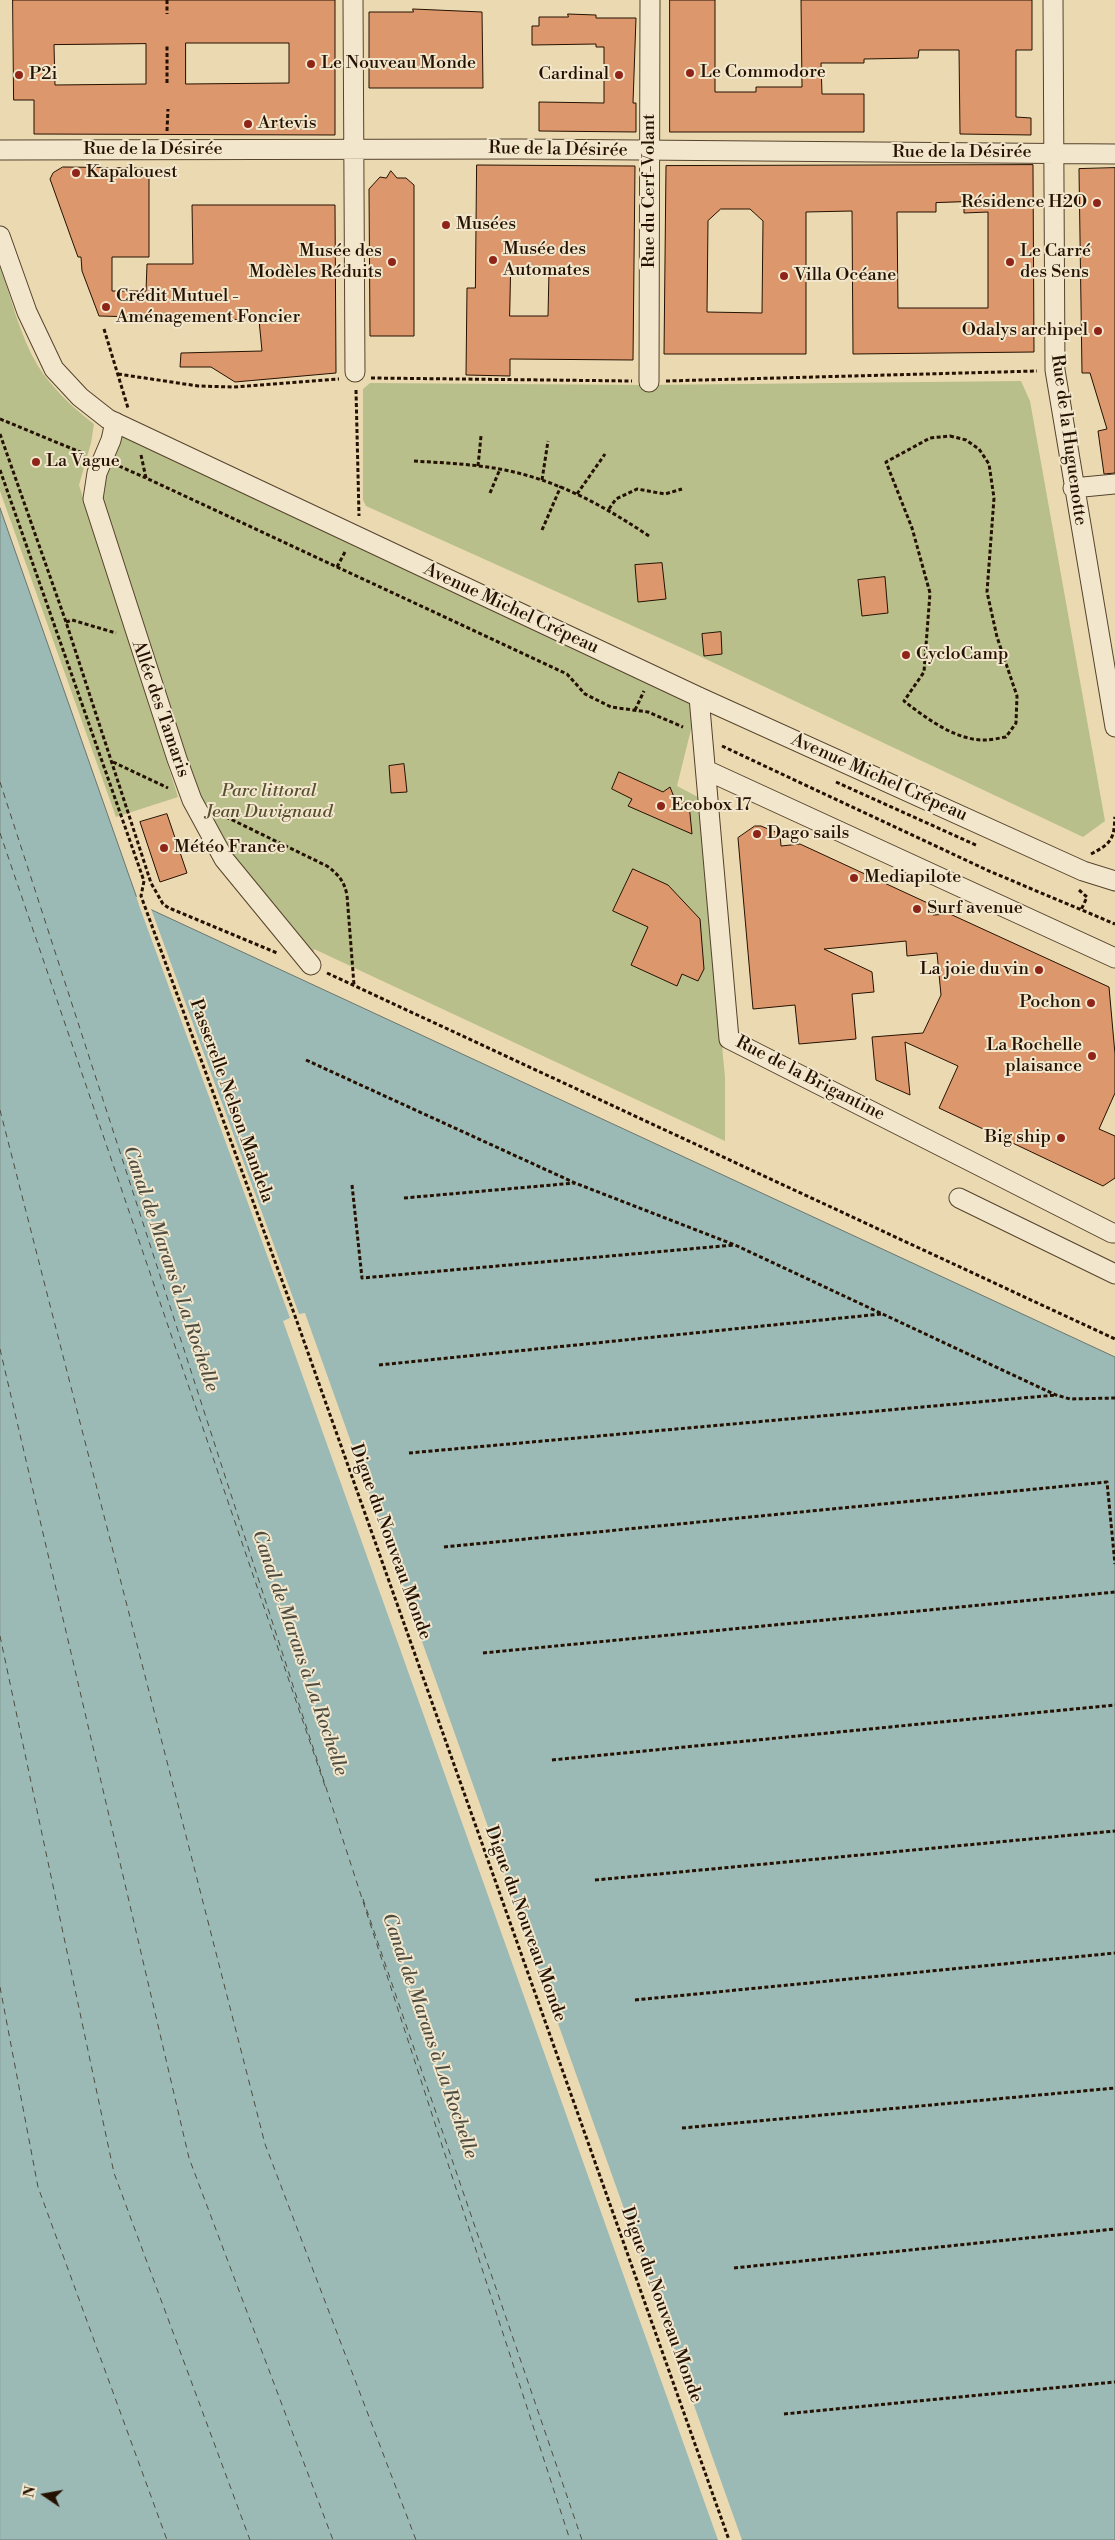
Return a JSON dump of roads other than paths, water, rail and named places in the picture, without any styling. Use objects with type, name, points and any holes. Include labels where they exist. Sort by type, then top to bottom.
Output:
[{"type":"street","points":[[353,0],[355,375]]},
{"type":"street","name":"Rue du Cerf-Volant","points":[[649,382],[650,0]]},
{"type":"street","name":"Rue de la Huguenotte","points":[[1054,0],[1055,370],[1073,488],[1106,636],[1115,727]]},
{"type":"street","name":"Rue de la Désirée","points":[[0,150],[354,149],[1115,154]]},
{"type":"street","name":"Avenue Michel Crépeau","points":[[0,236],[27,312],[54,369],[80,398],[115,422],[699,697],[1083,871],[1115,881]]},
{"type":"street","name":"Allée des Tamaris","points":[[115,422],[111,440],[97,473],[93,499],[135,633],[192,800],[224,859],[311,966]]},
{"type":"street","points":[[1073,488],[1115,484]]},
{"type":"street","name":"Rue de la Brigantine","points":[[699,697],[729,1039],[1112,1233],[1115,1232]]},
{"type":"street","points":[[706,770],[1115,958]]},
{"type":"street","points":[[959,1198],[1115,1274]]},
{"type":"water","name":"Canal de Marans à La Rochelle","points":[[0,508],[139,904],[1115,1357],[1115,2540],[0,2540]]},
{"type":"place","name":"Le Nouveau Monde","points":[[311,64]]},
{"type":"place","name":"Le Commodore","points":[[690,73]]},
{"type":"place","name":"P2i","points":[[19,75]]},
{"type":"place","name":"Cardinal","points":[[619,75]]},
{"type":"place","name":"Artevis","points":[[248,124]]},
{"type":"place","name":"Kapalouest","points":[[76,173]]},
{"type":"place","name":"Résidence H2O","points":[[1097,203]]},
{"type":"place","name":"Musées","points":[[446,225]]},
{"type":"place","name":"Musée des Automates","points":[[493,260]]},
{"type":"place","name":"Musée des Modèles Réduits","points":[[392,262]]},
{"type":"place","name":"Le Carré des Sens","points":[[1010,262]]},
{"type":"place","name":"Villa Océane","points":[[784,276]]},
{"type":"place","name":"Crédit Mutuel - Aménagement Foncier","points":[[106,307]]},
{"type":"place","name":"Odalys archipel","points":[[1098,331]]},
{"type":"place","name":"La Vague","points":[[36,462]]},
{"type":"place","name":"CycloCamp","points":[[906,655]]},
{"type":"place","name":"Ecobox 17","points":[[661,806]]},
{"type":"place","name":"Dago sails","points":[[757,834]]},
{"type":"place","name":"Météo France","points":[[164,848]]},
{"type":"place","name":"Mediapilote","points":[[854,878]]},
{"type":"place","name":"Surf avenue","points":[[917,909]]},
{"type":"place","name":"La joie du vin","points":[[1039,970]]},
{"type":"place","name":"Pochon","points":[[1091,1003]]},
{"type":"place","name":"La Rochelle plaisance","points":[[1092,1056]]},
{"type":"place","name":"Big ship","points":[[1061,1138]]},
{"type":"park label","name":"Parc littoral Jean Duvignaud","points":[[269,802]]}]
